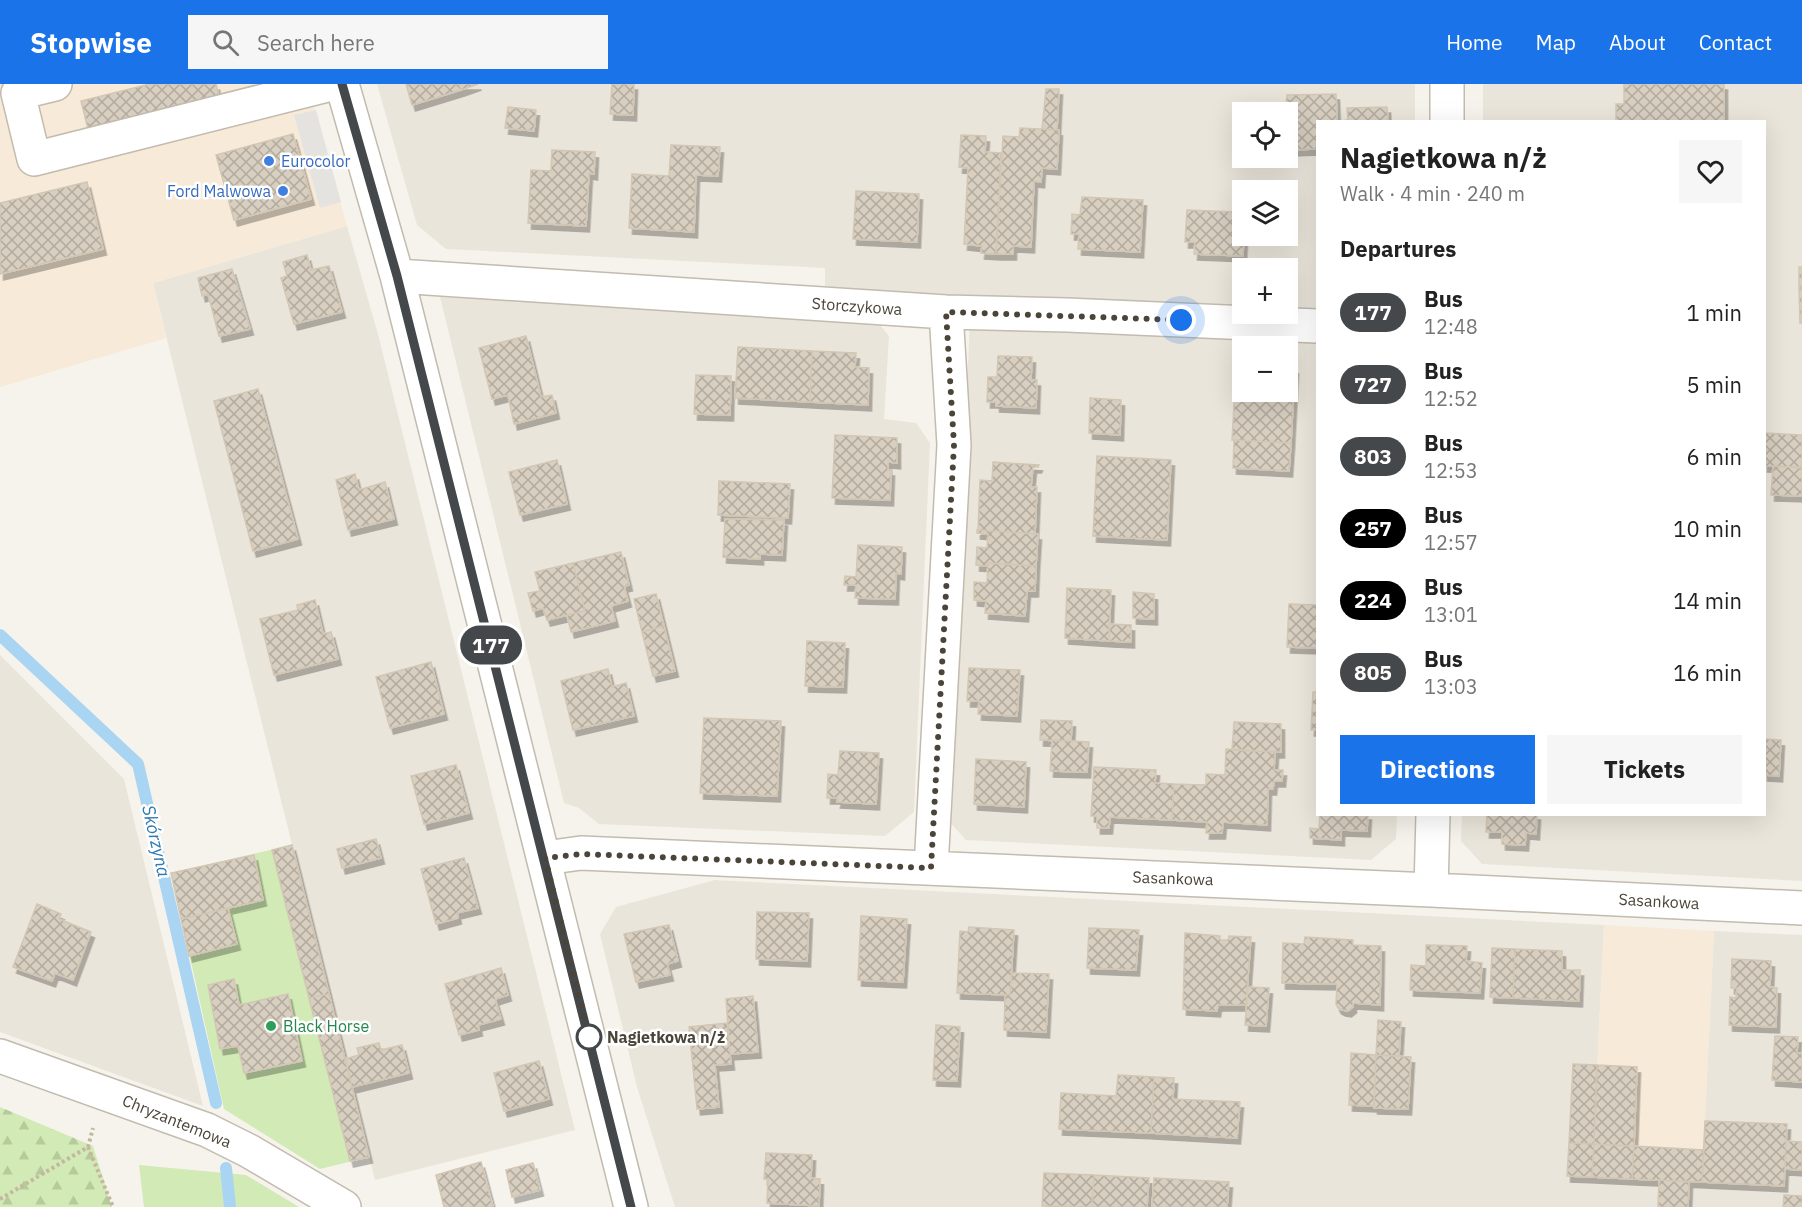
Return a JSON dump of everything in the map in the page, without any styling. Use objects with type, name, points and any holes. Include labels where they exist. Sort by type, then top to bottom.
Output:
[{"type":"street","points":[[55,84],[18,93],[34,159],[260,93],[331,84]]},
{"type":"street","points":[[342,84],[397,276],[631,1207]]},
{"type":"street","points":[[1447,84],[1447,120]]},
{"type":"street","name":"Storczykowa","points":[[397,276],[946,312],[1316,326]]},
{"type":"street","points":[[931,868],[954,445],[946,312]]},
{"type":"street","points":[[1431,890],[1433,816]]},
{"type":"street","name":"Sasankowa","points":[[545,858],[581,854],[1802,908]]},
{"type":"street","name":"Chryzantemowa","points":[[0,1056],[207,1130],[249,1151],[344,1207]]},
{"type":"path","points":[[102,1092],[88,1148],[113,1207]]},
{"type":"path","points":[[0,1199],[88,1148]]},
{"type":"shaded area","points":[[0,84],[308,84],[347,226],[153,283],[166,338],[0,387]]},
{"type":"shaded area","points":[[377,84],[1415,84],[1415,120],[1316,120],[1316,317],[1298,315],[1298,258],[1232,258],[1232,312],[825,292],[825,268],[446,249],[417,225]]},
{"type":"shaded area","points":[[1483,84],[1802,84],[1802,881],[1482,864],[1461,841],[1462,816],[1766,816],[1766,120],[1483,120]]},
{"type":"shaded area","points":[[316,110],[341,202],[320,208],[294,115]]},
{"type":"shaded area","points":[[347,226],[379,338],[575,1130],[375,1180],[153,283]]},
{"type":"shaded area","points":[[440,297],[875,319],[889,336],[884,419],[916,423],[930,443],[914,812],[885,836],[599,824],[579,808],[564,803]]},
{"type":"shaded area","points":[[970,322],[1240,336],[1232,336],[1232,402],[1298,402],[1298,339],[1316,340],[1316,816],[1397,816],[1396,839],[1371,860],[966,840],[946,818]]},
{"type":"shaded area","points":[[0,655],[124,779],[203,1106],[0,1032]]},
{"type":"shaded area","points":[[715,880],[1604,925],[1592,1177],[1702,1182],[1714,931],[1802,935],[1802,1207],[675,1207],[637,1087],[600,934],[616,907]]},
{"type":"shaded area","points":[[1604,925],[1714,931],[1702,1182],[1592,1177]]},
{"type":"green space","name":"Black Horse","points":[[292,845],[369,1157],[320,1169],[224,1109],[171,873]]},
{"type":"green space","points":[[0,1107],[93,1146],[112,1207],[0,1207]]},
{"type":"green space","points":[[139,1165],[246,1175],[299,1207],[144,1207]]},
{"type":"building","points":[[150,84],[216,84],[220,101],[89,133],[81,101]]},
{"type":"building","points":[[406,84],[459,84],[461,90],[412,105]]},
{"type":"building","points":[[459,84],[478,84],[461,90]]},
{"type":"building","points":[[612,84],[634,84],[633,115],[610,114]]},
{"type":"building","points":[[1624,84],[1724,84],[1724,120],[1616,120],[1616,104],[1624,104]]},
{"type":"building","points":[[1046,89],[1059,89],[1057,130],[1042,129]]},
{"type":"building","points":[[1336,94],[1337,120],[1316,120],[1316,149],[1298,150],[1298,102],[1286,102],[1287,95]]},
{"type":"building","points":[[508,107],[536,110],[534,131],[505,128]]},
{"type":"building","points":[[1387,107],[1388,120],[1348,120],[1347,108]]},
{"type":"building","points":[[1020,128],[1059,130],[1057,169],[1042,168],[1041,182],[1034,181],[1031,247],[1013,246],[1013,254],[996,254],[1003,136],[1019,137]]},
{"type":"building","points":[[293,134],[311,199],[234,220],[216,155]]},
{"type":"building","points":[[961,135],[986,136],[985,152],[1001,153],[996,254],[981,253],[982,246],[964,244],[968,168],[959,167]]},
{"type":"building","points":[[671,145],[720,147],[718,176],[696,175],[694,232],[629,228],[632,174],[669,176]]},
{"type":"building","points":[[552,150],[595,152],[594,174],[589,173],[586,226],[528,223],[531,170],[551,171]]},
{"type":"building","points":[[87,182],[103,249],[0,274],[0,203]]},
{"type":"building","points":[[856,191],[919,194],[917,242],[853,239]]},
{"type":"building","points":[[1082,197],[1143,200],[1140,252],[1078,249],[1079,234],[1071,234],[1072,214],[1080,215]]},
{"type":"building","points":[[1187,210],[1232,212],[1232,246],[1244,246],[1243,256],[1194,254],[1195,242],[1185,242]]},
{"type":"building","points":[[307,255],[311,270],[329,266],[342,312],[294,324],[281,278],[287,276],[283,262]]},
{"type":"building","points":[[1799,267],[1802,267],[1802,288],[1799,288]]},
{"type":"building","points":[[232,269],[250,329],[219,336],[208,294],[202,296],[198,278]]},
{"type":"building","points":[[1799,288],[1802,288],[1802,323],[1800,323]]},
{"type":"building","points":[[526,336],[541,397],[552,395],[556,413],[514,424],[508,395],[492,399],[479,348]]},
{"type":"building","points":[[738,347],[812,351],[810,402],[735,398]]},
{"type":"building","points":[[812,351],[856,353],[855,367],[869,368],[868,405],[810,402]]},
{"type":"building","points":[[998,356],[1032,357],[1031,380],[1037,380],[1036,408],[996,406],[996,402],[987,402],[988,377],[997,377]]},
{"type":"building","points":[[696,375],[731,376],[730,415],[694,414]]},
{"type":"building","points":[[258,389],[298,539],[253,551],[214,401]]},
{"type":"building","points":[[1090,398],[1121,400],[1120,435],[1089,433]]},
{"type":"building","points":[[1234,402],[1293,402],[1291,443],[1232,440]]},
{"type":"building","points":[[1766,433],[1802,435],[1802,467],[1766,466]]},
{"type":"building","points":[[835,435],[897,438],[897,463],[888,462],[888,470],[891,470],[890,500],[832,498]]},
{"type":"building","points":[[1234,440],[1291,443],[1289,471],[1233,468]]},
{"type":"building","points":[[1097,456],[1171,460],[1167,540],[1093,536]]},
{"type":"building","points":[[557,460],[567,504],[520,515],[509,472]]},
{"type":"building","points":[[993,462],[1039,465],[1033,467],[1031,487],[1037,487],[1035,534],[978,530],[980,480],[992,481]]},
{"type":"building","points":[[1773,466],[1802,468],[1802,496],[1771,495]]},
{"type":"building","points":[[355,474],[359,490],[385,482],[394,519],[348,530],[336,480]]},
{"type":"building","points":[[719,481],[790,484],[788,518],[718,515]]},
{"type":"building","points":[[725,519],[784,520],[782,555],[760,554],[760,559],[723,557]]},
{"type":"building","points":[[977,530],[1038,534],[1036,566],[988,563],[988,566],[976,565],[977,547],[987,548],[988,534],[977,533]]},
{"type":"building","points":[[858,545],[902,547],[901,574],[896,573],[895,599],[855,598],[856,585],[844,585],[845,576],[856,577]]},
{"type":"building","points":[[621,552],[629,585],[624,586],[628,601],[611,606],[615,621],[571,632],[567,615],[585,611],[573,563]]},
{"type":"building","points":[[573,563],[585,611],[547,620],[543,608],[533,611],[528,593],[540,591],[535,572]]},
{"type":"building","points":[[988,563],[1036,566],[1035,591],[1027,591],[1025,616],[985,613],[986,601],[974,600],[974,582],[987,583]]},
{"type":"building","points":[[1067,588],[1111,590],[1109,641],[1065,638]]},
{"type":"building","points":[[1133,592],[1154,594],[1154,619],[1133,618]]},
{"type":"building","points":[[656,594],[664,626],[642,632],[634,599]]},
{"type":"building","points":[[315,600],[323,634],[331,632],[338,659],[274,675],[260,619],[298,610],[297,605]]},
{"type":"building","points":[[1289,604],[1316,605],[1316,648],[1287,647]]},
{"type":"building","points":[[1109,624],[1131,625],[1131,642],[1109,641]]},
{"type":"building","points":[[664,626],[675,671],[653,676],[642,632]]},
{"type":"building","points":[[807,641],[845,643],[843,687],[805,686]]},
{"type":"building","points":[[431,662],[444,714],[390,728],[376,677]]},
{"type":"building","points":[[969,668],[1020,670],[1017,716],[978,714],[979,701],[967,701]]},
{"type":"building","points":[[608,669],[612,687],[626,683],[634,716],[573,730],[561,681]]},
{"type":"building","points":[[1313,692],[1316,692],[1316,730],[1311,730]]},
{"type":"building","points":[[704,718],[781,721],[777,796],[700,793]]},
{"type":"building","points":[[1041,720],[1072,721],[1071,741],[1040,740]]},
{"type":"building","points":[[1234,722],[1281,724],[1281,752],[1232,750]]},
{"type":"building","points":[[1766,739],[1781,740],[1779,776],[1766,775]]},
{"type":"building","points":[[1052,740],[1089,742],[1087,772],[1050,771]]},
{"type":"building","points":[[1226,749],[1275,752],[1274,770],[1283,770],[1282,781],[1274,781],[1273,789],[1268,789],[1267,825],[1223,822],[1222,833],[1206,833],[1207,822],[1172,820],[1174,784],[1206,785],[1206,774],[1225,775]]},
{"type":"building","points":[[840,751],[879,753],[876,804],[837,802],[838,798],[827,798],[828,774],[838,775]]},
{"type":"building","points":[[976,759],[1026,762],[1024,807],[974,804]]},
{"type":"building","points":[[456,765],[469,813],[424,824],[411,776]]},
{"type":"building","points":[[1094,767],[1156,770],[1155,783],[1174,784],[1172,820],[1110,817],[1109,828],[1097,828],[1097,816],[1091,816]]},
{"type":"building","points":[[1320,816],[1368,816],[1367,831],[1341,830],[1341,840],[1310,838],[1310,828],[1319,829]]},
{"type":"building","points":[[1487,816],[1537,816],[1536,834],[1526,833],[1525,845],[1502,844],[1502,832],[1486,832]]},
{"type":"building","points":[[376,839],[381,858],[342,868],[337,849]]},
{"type":"building","points":[[292,845],[329,994],[309,998],[272,850]]},
{"type":"building","points":[[254,855],[263,900],[181,919],[171,873]]},
{"type":"building","points":[[464,858],[478,908],[457,913],[458,918],[436,924],[421,869]]},
{"type":"building","points":[[37,904],[61,914],[59,919],[91,932],[73,980],[55,973],[52,981],[13,967]]},
{"type":"building","points":[[228,908],[237,944],[189,956],[181,919]]},
{"type":"building","points":[[757,912],[809,913],[807,961],[756,959]]},
{"type":"building","points":[[861,916],[907,919],[903,982],[858,980]]},
{"type":"building","points":[[669,925],[678,961],[667,964],[670,975],[636,982],[624,934]]},
{"type":"building","points":[[969,927],[1014,930],[1010,995],[957,993],[960,931],[968,932]]},
{"type":"building","points":[[1089,928],[1139,930],[1136,970],[1087,968]]},
{"type":"building","points":[[1185,933],[1220,936],[1220,940],[1228,940],[1229,936],[1251,937],[1246,1005],[1218,1005],[1217,1011],[1183,1009]]},
{"type":"building","points":[[1305,937],[1353,940],[1353,945],[1381,946],[1380,1005],[1353,1003],[1353,1007],[1348,1011],[1342,1010],[1336,1004],[1337,984],[1282,983],[1283,943],[1304,944]]},
{"type":"building","points":[[1426,945],[1467,946],[1466,961],[1482,963],[1480,993],[1410,990],[1411,965],[1426,966]]},
{"type":"building","points":[[1492,948],[1515,949],[1513,998],[1490,997]]},
{"type":"building","points":[[1515,949],[1562,951],[1562,970],[1580,970],[1579,1001],[1513,998]]},
{"type":"building","points":[[1732,959],[1771,961],[1770,987],[1777,988],[1776,1027],[1729,1025],[1730,997],[1736,998],[1737,988],[1731,988]]},
{"type":"building","points":[[501,968],[508,995],[495,999],[501,1019],[478,1025],[479,1030],[459,1035],[445,984]]},
{"type":"building","points":[[1012,973],[1049,974],[1046,1032],[1004,1030],[1005,995],[1010,995]]},
{"type":"building","points":[[234,979],[239,1005],[288,994],[302,1061],[244,1073],[238,1046],[220,1049],[208,985]]},
{"type":"building","points":[[1248,987],[1269,988],[1266,1026],[1245,1025]]},
{"type":"building","points":[[329,994],[369,1157],[350,1161],[309,998]]},
{"type":"building","points":[[753,996],[758,1052],[730,1054],[726,999]]},
{"type":"building","points":[[1378,1020],[1401,1022],[1399,1056],[1376,1055]]},
{"type":"building","points":[[727,1023],[731,1064],[715,1065],[719,1107],[697,1109],[689,1027]]},
{"type":"building","points":[[936,1025],[960,1027],[957,1081],[933,1080]]},
{"type":"building","points":[[1775,1036],[1798,1037],[1797,1053],[1802,1053],[1802,1082],[1772,1080]]},
{"type":"building","points":[[379,1043],[381,1050],[402,1045],[409,1073],[352,1087],[345,1059],[359,1055],[357,1048]]},
{"type":"building","points":[[1351,1053],[1376,1055],[1374,1106],[1349,1105]]},
{"type":"building","points":[[1376,1055],[1411,1057],[1408,1109],[1374,1108]]},
{"type":"building","points":[[539,1061],[549,1099],[504,1111],[494,1073]]},
{"type":"building","points":[[1573,1064],[1597,1065],[1594,1144],[1569,1143]]},
{"type":"building","points":[[1597,1065],[1637,1067],[1634,1146],[1594,1144]]},
{"type":"building","points":[[1118,1075],[1154,1077],[1151,1133],[1059,1129],[1061,1093],[1116,1096]]},
{"type":"building","points":[[1154,1077],[1174,1078],[1173,1099],[1240,1102],[1237,1138],[1151,1133]]},
{"type":"building","points":[[1705,1121],[1787,1124],[1784,1186],[1702,1182]]},
{"type":"building","points":[[1786,1141],[1802,1142],[1802,1170],[1785,1169]]},
{"type":"building","points":[[1569,1143],[1594,1144],[1592,1177],[1567,1176]]},
{"type":"building","points":[[1594,1144],[1634,1146],[1632,1179],[1592,1177]]},
{"type":"building","points":[[1634,1146],[1704,1150],[1702,1182],[1632,1179]]},
{"type":"building","points":[[766,1153],[812,1155],[811,1178],[820,1179],[819,1206],[767,1203],[768,1179],[764,1179]]},
{"type":"building","points":[[481,1162],[493,1207],[444,1207],[436,1175]]},
{"type":"building","points":[[533,1163],[540,1190],[512,1197],[506,1170]]},
{"type":"building","points":[[1044,1173],[1094,1175],[1092,1207],[1042,1206]]},
{"type":"building","points":[[1094,1175],[1149,1178],[1147,1207],[1092,1207]]},
{"type":"building","points":[[1154,1178],[1229,1182],[1227,1207],[1152,1207]]},
{"type":"building","points":[[1659,1180],[1689,1182],[1688,1207],[1658,1207]]},
{"type":"building","points":[[1784,1195],[1802,1196],[1802,1207],[1783,1207]]},
{"type":"waterway","name":"Skórzyna","points":[[0,635],[138,764],[216,1103]]},
{"type":"waterway","name":"Skórzyna","points":[[226,1168],[230,1207]]},
{"type":"bus line","name":"177","points":[[342,84],[397,276],[631,1207]]},
{"type":"place","name":"Eurocolor","points":[[269,161]]},
{"type":"place","name":"Ford Malwowa","points":[[283,191]]},
{"type":"place","name":"Black Horse","points":[[271,1026]]},
{"type":"place","name":"Nagietkowa n/ż","points":[[589,1037]]},
{"type":"route","points":[[589,1037],[545,858],[581,854],[931,868],[954,445],[946,312],[1181,320]]}]
